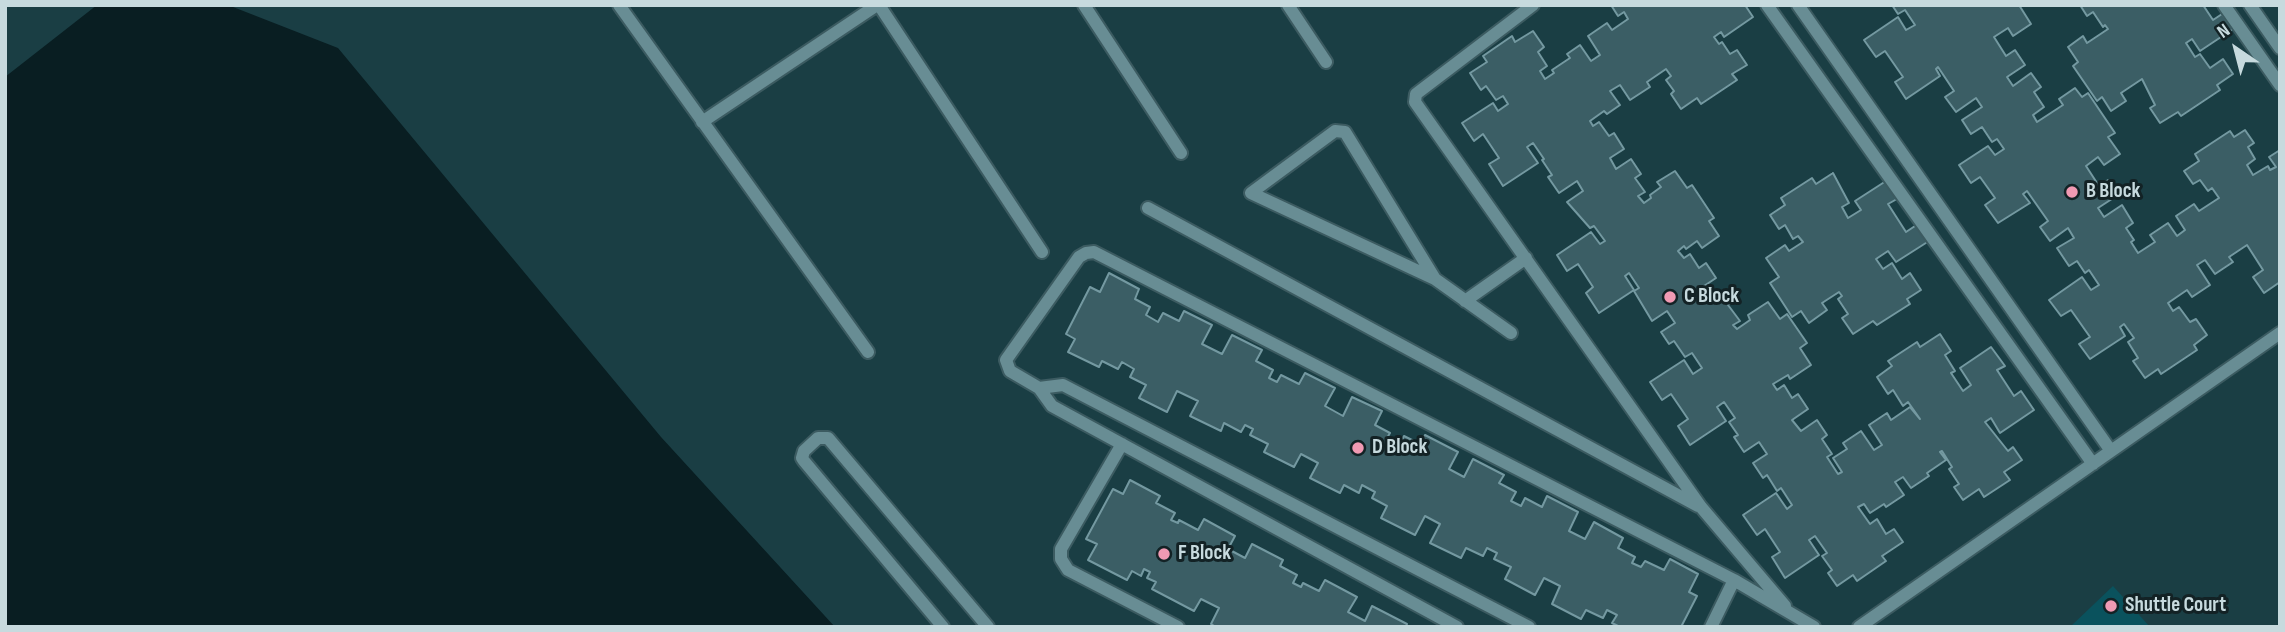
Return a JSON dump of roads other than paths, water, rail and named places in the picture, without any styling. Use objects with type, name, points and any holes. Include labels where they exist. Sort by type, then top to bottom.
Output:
[{"type":"street","points":[[619,5],[868,352]]},
{"type":"street","points":[[702,122],[878,5],[1042,252]]},
{"type":"street","points":[[1084,5],[1181,153]]},
{"type":"street","points":[[1288,5],[1326,62]]},
{"type":"street","points":[[1533,5],[1416,94],[1415,102],[1701,508],[1792,615]]},
{"type":"street","points":[[1767,5],[2093,464]]},
{"type":"street","points":[[1798,5],[2111,451]]},
{"type":"street","points":[[2224,5],[2280,85]]},
{"type":"street","points":[[2250,5],[2280,48]]},
{"type":"street","points":[[1435,279],[1345,132],[1335,131],[1251,193],[1435,279],[1511,333]]},
{"type":"street","points":[[1148,208],[1701,508]]},
{"type":"street","points":[[1457,627],[1052,406],[1039,388],[1010,371],[1006,360],[1079,257],[1094,252],[1734,580],[1814,627]]},
{"type":"street","points":[[1465,301],[1526,258]]},
{"type":"street","points":[[1859,627],[2280,333]]},
{"type":"street","points":[[1039,388],[1063,385],[1529,627]]},
{"type":"street","points":[[943,627],[804,461],[804,452],[818,438],[828,438],[988,627]]},
{"type":"street","points":[[1122,444],[1061,549],[1061,559],[1068,570],[1178,627]]},
{"type":"street","points":[[1711,627],[1734,580]]},
{"type":"place","name":"B Block","points":[[2072,192]]},
{"type":"place","name":"C Block","points":[[1670,297]]},
{"type":"place","name":"D Block","points":[[1358,448]]},
{"type":"place","name":"F Block","points":[[1164,554]]},
{"type":"place","name":"Shuttle Court","points":[[2111,606]]}]
